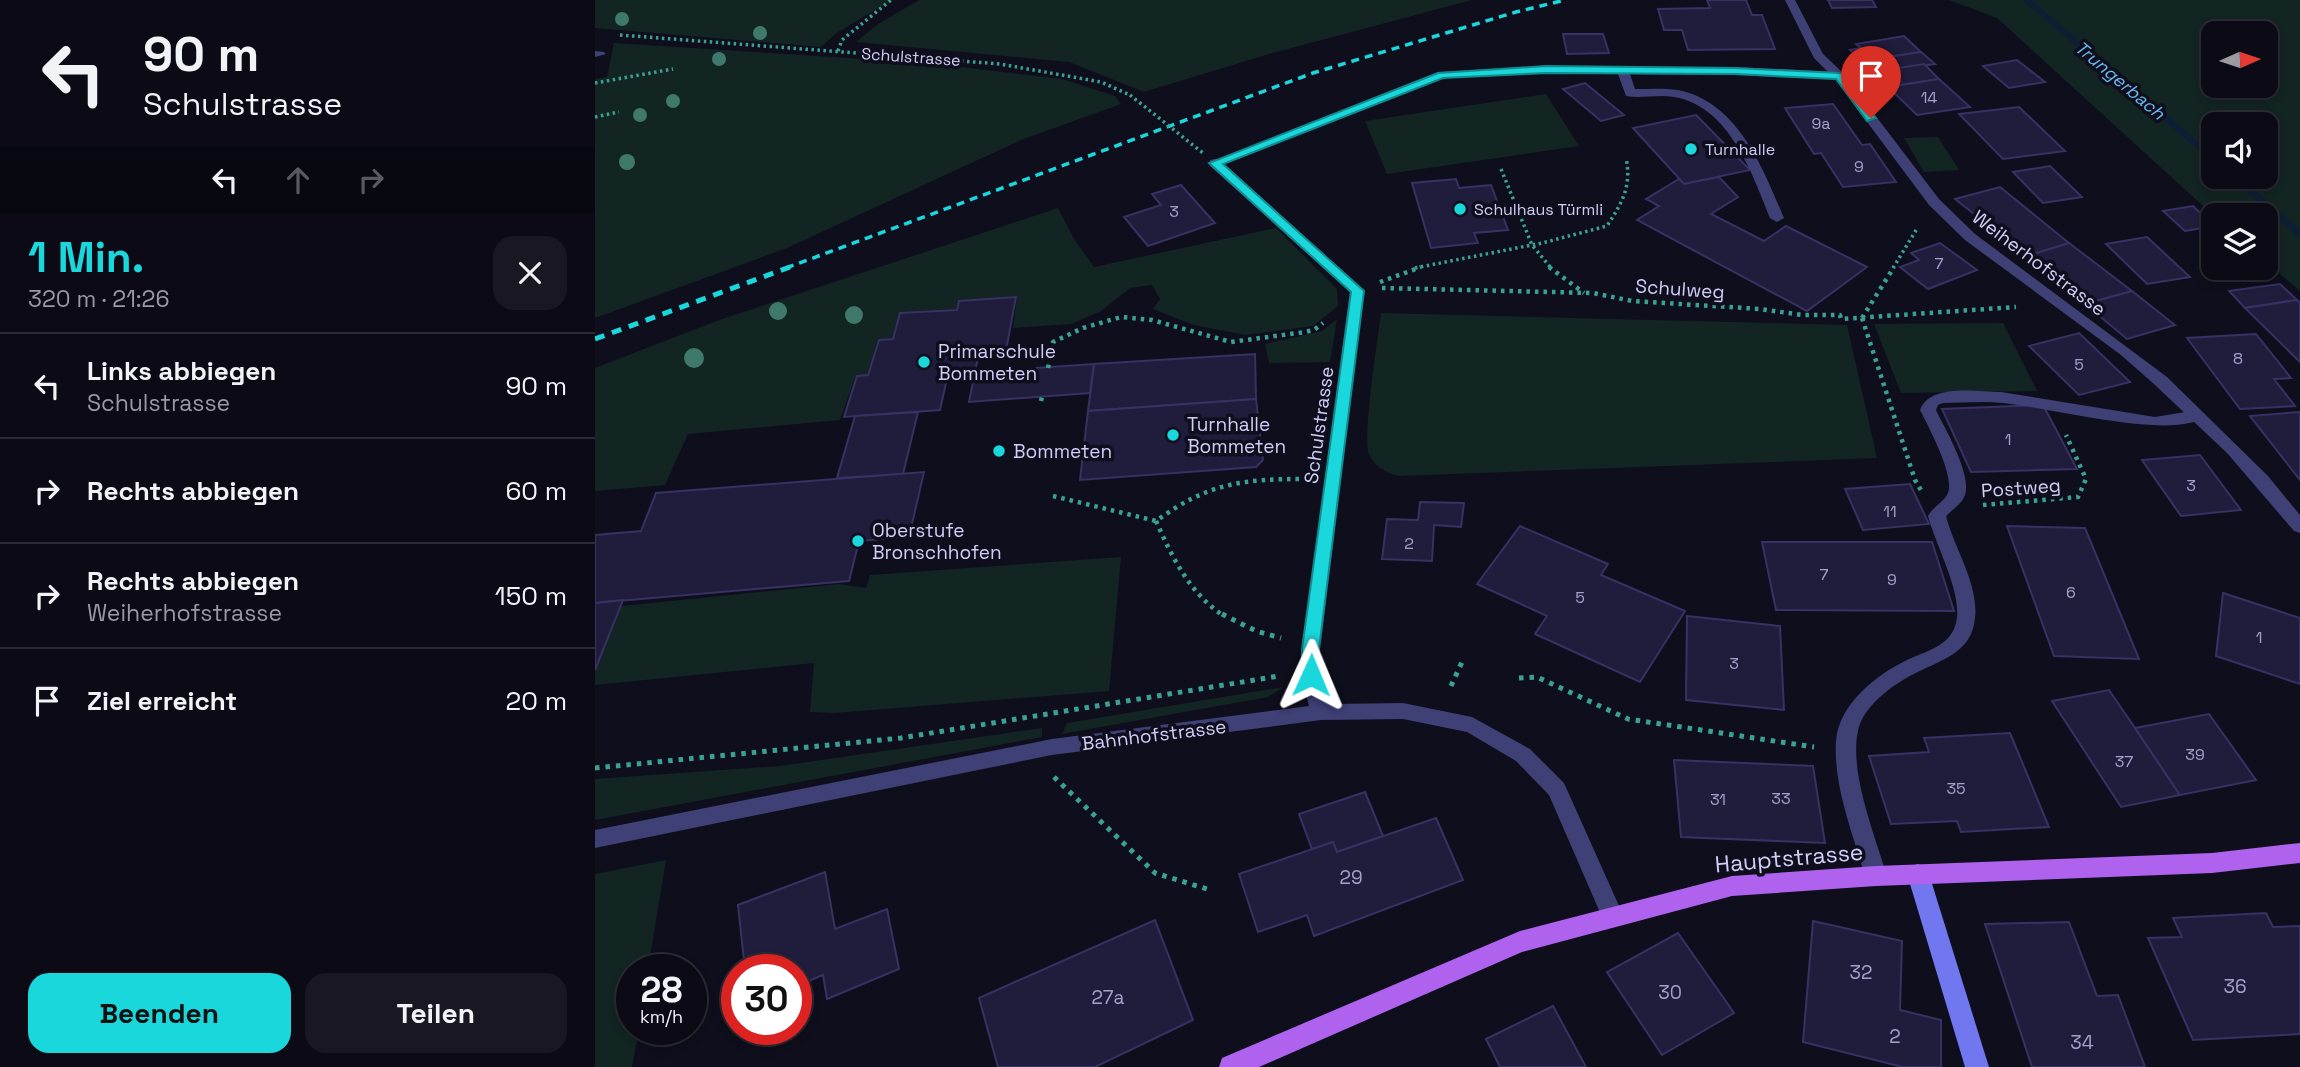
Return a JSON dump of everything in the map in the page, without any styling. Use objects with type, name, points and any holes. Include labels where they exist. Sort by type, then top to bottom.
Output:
[{"type":"main road","name":"Hauptstrasse","points":[[1231,1067],[1520,942],[1732,886],[1917,874],[2212,863],[2300,853]]},
{"type":"street","name":"Weiherhofstrasse","points":[[1790,0],[1818,56],[1839,76],[1934,202],[1970,237],[2126,352],[2197,415],[2262,480],[2300,527]]},
{"type":"street","points":[[1356,303],[1357,291],[1209,158],[1441,75],[1546,70],[1623,70],[1735,71],[1839,76]]},
{"type":"street","points":[[1623,70],[1630,93],[1677,93],[1706,103],[1717,112],[1755,164],[1777,218]]},
{"type":"street","name":"Schulstrasse","points":[[1321,712],[1311,675],[1311,649],[1356,303]]},
{"type":"street","points":[[1876,876],[1859,816],[1846,751],[1848,728],[1862,706],[1879,689],[1912,666],[1944,652],[1955,644],[1966,616],[1964,598],[1940,533],[1944,510],[1958,491],[1956,476],[1928,410],[1931,402],[1941,398],[2001,397],[2155,422],[2197,415]]},
{"type":"street","name":"Bahnhofstrasse","points":[[595,839],[1052,747],[1321,712],[1403,711],[1472,724],[1523,755],[1557,789],[1613,918]]},
{"type":"street","points":[[1917,874],[1977,1067]]},
{"type":"path","points":[[838,51],[842,40],[891,0]]},
{"type":"path","name":"Schulstrasse","points":[[608,34],[1000,64],[1101,82],[1130,96],[1209,158]]},
{"type":"path","points":[[595,83],[673,69]]},
{"type":"path","points":[[595,117],[619,112]]},
{"type":"path","points":[[1532,245],[1607,226],[1626,195],[1630,175],[1626,158]]},
{"type":"path","points":[[1501,169],[1532,245],[1547,265],[1584,293]]},
{"type":"path","points":[[1934,202],[1862,318],[1915,480],[1944,510]]},
{"type":"path","name":"Schulweg","points":[[1532,245],[1488,251],[1399,272],[1370,287],[1584,293],[1632,301],[1862,318],[1968,308],[2063,305]]},
{"type":"path","points":[[1048,368],[1053,342],[1083,328],[1121,317],[1152,320],[1231,342],[1314,330],[1338,312],[1356,303]]},
{"type":"path","name":"Postweg","points":[[1944,510],[2078,497],[2086,479],[2059,418],[2058,406]]},
{"type":"path","points":[[1053,496],[1156,521],[1183,502],[1210,489],[1285,479],[1332,481]]},
{"type":"path","points":[[1156,521],[1187,584],[1215,611],[1263,635],[1311,649]]},
{"type":"path","points":[[1451,686],[1462,662]]},
{"type":"path","points":[[595,768],[901,738],[1287,675],[1311,675]]},
{"type":"path","points":[[1519,678],[1537,677],[1628,719],[1846,751]]},
{"type":"path","points":[[1050,713],[1054,776],[1154,873],[1207,889]]},
{"type":"green space","points":[[595,0],[892,0],[838,32],[821,47],[595,28]]},
{"type":"green space","points":[[919,0],[1472,0],[1269,54],[1144,92],[1069,62],[856,42],[878,24]]},
{"type":"green space","points":[[1949,0],[2300,0],[2300,291],[2278,272],[2278,203],[2201,204],[1997,18]]},
{"type":"green space","points":[[614,43],[928,63],[1062,79],[1115,96],[1121,104],[1021,140],[787,248],[595,318],[595,79],[607,77]]},
{"type":"green space","points":[[1546,94],[1579,146],[1387,174],[1365,121]]},
{"type":"green space","points":[[1938,137],[1959,170],[1924,172],[1904,138]]},
{"type":"green space","points":[[1058,208],[1074,239],[1094,267],[1276,228],[1337,289],[1338,306],[1313,326],[1245,335],[1194,325],[1153,309],[1160,299],[1152,285],[1130,288],[1101,311],[1071,324],[1013,328],[1017,297],[959,300],[956,309],[900,312],[892,338],[878,339],[867,375],[856,375],[840,420],[688,434],[665,485],[595,491],[595,368],[719,320]]},
{"type":"green space","points":[[1381,313],[1847,325],[1877,458],[1398,476],[1377,466],[1369,454],[1367,444]]},
{"type":"green space","points":[[1337,319],[1330,362],[1269,363],[1265,344],[1322,331]]},
{"type":"green space","points":[[2003,323],[2037,391],[1901,393],[1874,324]]},
{"type":"green space","points":[[1121,557],[1109,691],[834,713],[810,712],[814,663],[595,685],[595,664],[612,607],[839,584],[866,588],[870,575]]},
{"type":"green space","points":[[1283,687],[1268,697],[1062,734],[1067,723]]},
{"type":"green space","points":[[1042,728],[1042,737],[595,820],[595,779],[780,766]]},
{"type":"green space","points":[[666,860],[650,954],[616,954],[616,1045],[636,1045],[632,1067],[595,1067],[595,874]]},
{"type":"building","points":[[1707,0],[1746,0],[1752,15],[1762,15],[1775,49],[1688,50],[1682,30],[1664,30],[1658,9],[1710,8]]},
{"type":"building","points":[[1828,0],[1872,0],[1876,7],[1832,8]]},
{"type":"building","points":[[1563,34],[1603,34],[1609,53],[1567,54]]},
{"type":"building","points":[[1904,36],[1921,52],[1861,61],[1850,50],[1861,48],[1856,44]]},
{"type":"building","points":[[1921,52],[1935,64],[1873,72],[1861,61]]},
{"type":"building","points":[[2017,60],[2045,82],[2009,88],[1983,66]]},
{"type":"building","points":[[1924,64],[1939,79],[1888,87],[1873,72]]},
{"type":"building","points":[[1939,79],[1970,107],[1917,115],[1888,87]]},
{"type":"building","points":[[1585,83],[1624,115],[1601,121],[1563,89]]},
{"type":"building","points":[[1833,104],[1862,145],[1870,144],[1896,182],[1843,187],[1821,153],[1814,154],[1785,108]]},
{"type":"building","points":[[2019,107],[2065,151],[2003,159],[1959,114]]},
{"type":"building","name":"Turnhalle","points":[[1696,115],[1750,170],[1684,184],[1633,128]]},
{"type":"building","points":[[2050,166],[2082,197],[2043,203],[2013,172]]},
{"type":"building","points":[[1719,177],[1738,197],[1711,214],[1764,241],[1786,226],[1867,267],[1807,311],[1637,220],[1659,206],[1646,199],[1679,179],[1684,184]]},
{"type":"building","name":"Schulhaus Türmli","points":[[1456,179],[1459,188],[1491,185],[1508,230],[1474,233],[1478,243],[1431,248],[1412,183]]},
{"type":"building","points":[[1181,185],[1215,223],[1148,246],[1124,217],[1161,205],[1152,194]]},
{"type":"building","points":[[2000,187],[2069,243],[2027,256],[1955,199]]},
{"type":"building","points":[[2193,206],[2201,214],[2201,228],[2185,231],[2163,211]]},
{"type":"building","points":[[2147,237],[2190,277],[2147,284],[2106,244]]},
{"type":"building","points":[[1940,243],[1977,270],[1928,289],[1900,267],[1919,260],[1911,253]]},
{"type":"building","points":[[2069,243],[2132,291],[2085,304],[2027,256]]},
{"type":"building","points":[[2280,284],[2297,300],[2245,308],[2229,291]]},
{"type":"building","points":[[2132,291],[2175,325],[2127,339],[2085,304]]},
{"type":"building","name":"Primarschule Bommeten","points":[[1016,297],[1006,351],[979,352],[975,372],[948,374],[940,410],[844,417],[857,376],[868,375],[879,340],[893,339],[900,313],[957,310],[959,301]]},
{"type":"building","points":[[2297,300],[2300,303],[2300,362],[2245,308]]},
{"type":"building","points":[[2079,333],[2130,382],[2079,395],[2029,346]]},
{"type":"building","points":[[2256,334],[2291,378],[2274,379],[2295,406],[2240,409],[2187,338]]},
{"type":"building","points":[[1255,354],[1256,399],[1088,411],[1094,364]]},
{"type":"building","points":[[1094,364],[1090,393],[969,402],[975,372]]},
{"type":"building","name":"Turnhalle Bommeten","points":[[1256,399],[1263,460],[1256,467],[1080,480],[1088,411]]},
{"type":"building","points":[[2043,405],[2077,469],[1971,472],[1942,409]]},
{"type":"building","points":[[918,412],[903,474],[837,478],[855,416]]},
{"type":"building","points":[[2300,412],[2300,480],[2250,416]]},
{"type":"building","points":[[2200,455],[2241,510],[2181,516],[2142,460]]},
{"type":"building","points":[[924,472],[909,537],[859,541],[849,581],[595,603],[595,535],[641,531],[656,493]]},
{"type":"building","points":[[1910,484],[1929,524],[1863,530],[1845,489]]},
{"type":"building","points":[[1420,502],[1464,503],[1461,527],[1434,525],[1432,561],[1382,559],[1387,519],[1418,520]]},
{"type":"building","points":[[1520,526],[1608,564],[1601,575],[1685,611],[1640,682],[1535,634],[1547,616],[1477,584]]},
{"type":"building","points":[[2007,526],[2085,528],[2139,659],[2054,656]]},
{"type":"building","points":[[1762,542],[1932,542],[1954,611],[1776,610]]},
{"type":"building","points":[[2223,593],[2300,618],[2300,684],[2216,656]]},
{"type":"building","points":[[623,600],[595,670],[595,603]]},
{"type":"building","points":[[1687,616],[1780,626],[1784,710],[1686,700]]},
{"type":"building","points":[[2109,690],[2180,795],[2121,807],[2052,701]]},
{"type":"building","points":[[2209,714],[2256,780],[2180,795],[2135,728]]},
{"type":"building","points":[[2010,733],[2049,827],[1961,832],[1957,821],[1891,824],[1869,756],[1929,752],[1924,738]]},
{"type":"building","points":[[1674,760],[1813,766],[1825,843],[1681,837]]},
{"type":"building","points":[[1365,792],[1383,836],[1337,852],[1333,842],[1312,849],[1299,814]]},
{"type":"building","points":[[1436,818],[1463,880],[1314,936],[1307,915],[1258,932],[1239,874],[1333,842],[1337,852]]},
{"type":"building","points":[[825,872],[835,929],[887,909],[899,969],[827,999],[823,975],[812,979],[812,954],[743,954],[738,905]]},
{"type":"building","points":[[2266,913],[2273,927],[2300,926],[2300,1034],[2193,1040],[2148,938],[2182,937],[2173,918]]},
{"type":"building","points":[[1155,920],[1193,1020],[1095,1067],[998,1067],[979,998]]},
{"type":"building","points":[[1813,921],[1902,941],[1900,1010],[1941,1020],[1941,1067],[1903,1067],[1803,1042]]},
{"type":"building","points":[[2069,922],[2097,996],[2118,995],[2145,1067],[2032,1067],[1985,924]]},
{"type":"building","points":[[1678,933],[1734,1013],[1662,1055],[1607,972]]},
{"type":"building","points":[[1553,1006],[1586,1067],[1500,1067],[1486,1039]]},
{"type":"waterway","name":"Trungerbach","points":[[2026,0],[2201,149]]},
{"type":"waterway","name":"Trungerbach","points":[[2248,189],[2300,234]]},
{"type":"railway","points":[[786,268],[1313,73],[1516,12],[1565,0]]},
{"type":"railway","points":[[595,339],[790,267]]},
{"type":"place","name":"Turnhalle","points":[[1691,149]]},
{"type":"place","name":"Schulhaus Türmli","points":[[1460,209]]},
{"type":"place","name":"Primarschule Bommeten","points":[[924,362]]},
{"type":"place","name":"Turnhalle Bommeten","points":[[1173,435]]},
{"type":"place","name":"Bommeten","points":[[999,451]]},
{"type":"place","name":"Oberstufe Bronschhofen","points":[[858,541]]},
{"type":"route","points":[[1311,675],[1311,649],[1357,291],[1215,163],[1441,75],[1546,70],[1735,71],[1839,76],[1871,118]]}]
